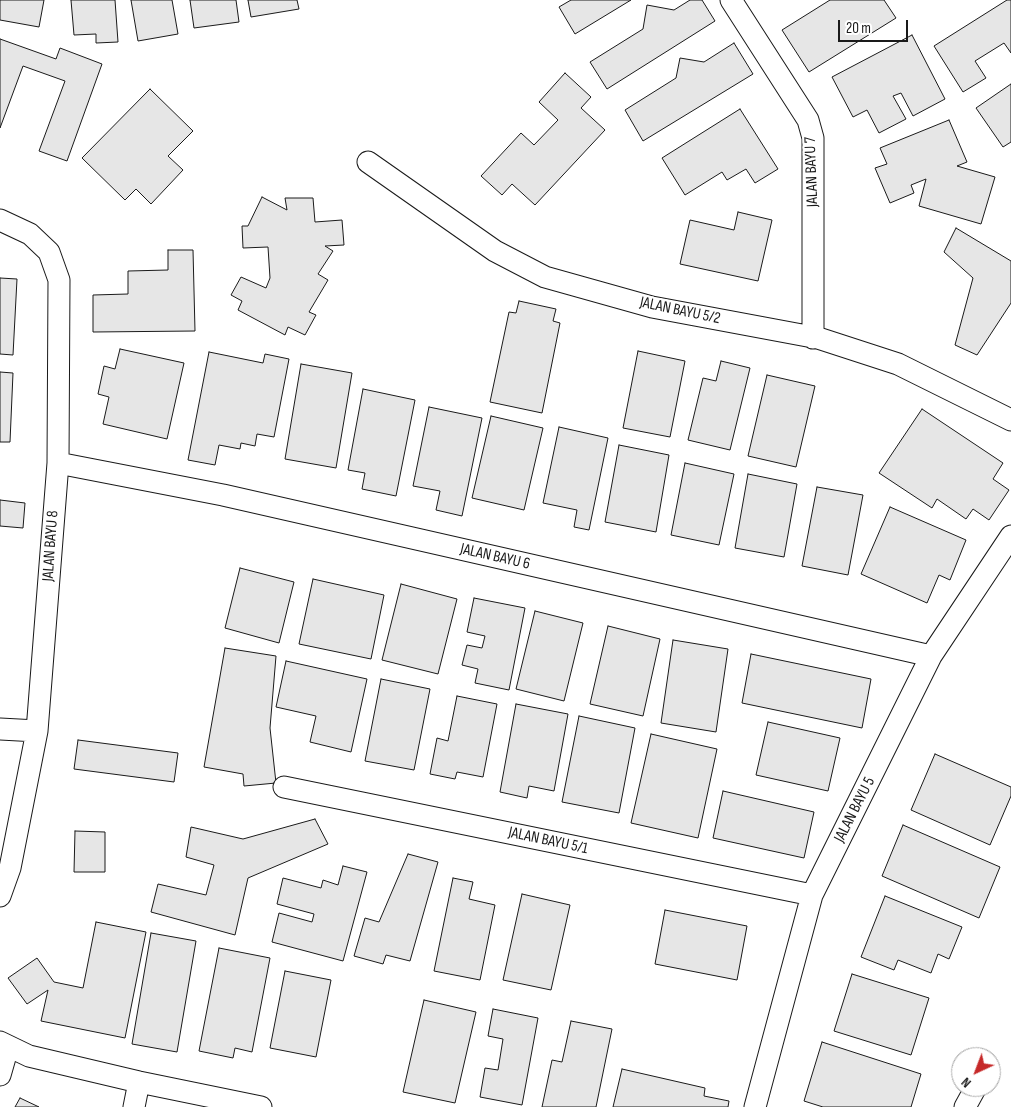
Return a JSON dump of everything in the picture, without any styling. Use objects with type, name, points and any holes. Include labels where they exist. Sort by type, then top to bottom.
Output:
[{"type":"street","name":"JALAN BAYU 7","points":[[732,0],[808,120],[813,138],[813,338]]},
{"type":"street","name":"JALAN BAYU 5/2","points":[[368,162],[488,246],[545,277],[652,307],[813,338],[898,364],[1011,420]]},
{"type":"street","name":"JALAN BAYU 8","points":[[0,220],[30,234],[49,252],[59,280],[58,464],[37,731],[10,868],[0,896]]},
{"type":"street","name":"JALAN BAYU 6","points":[[58,464],[223,495],[931,656]]},
{"type":"street","name":"JALAN BAYU 5","points":[[755,1107],[812,895],[931,656],[1011,536]]},
{"type":"street","points":[[0,729],[37,731]]},
{"type":"street","name":"JALAN BAYU 5/1","points":[[284,787],[812,895]]},
{"type":"street","points":[[0,1075],[4,1045],[29,1056],[139,1082],[261,1107]]},
{"type":"street","points":[[134,1107],[139,1082]]},
{"type":"building","points":[[0,0],[44,0],[39,27],[0,20]]},
{"type":"building","points":[[71,0],[115,0],[118,42],[96,43],[96,34],[74,35]]},
{"type":"building","points":[[131,0],[172,0],[178,34],[138,41]]},
{"type":"building","points":[[190,0],[236,0],[239,22],[194,28]]},
{"type":"building","points":[[248,0],[297,0],[299,9],[251,17]]},
{"type":"building","points":[[571,0],[631,0],[575,34],[559,7]]},
{"type":"building","points":[[690,0],[702,0],[715,21],[607,89],[590,62],[643,29],[647,5],[674,10]]},
{"type":"building","points":[[830,0],[884,0],[896,18],[809,72],[782,30]]},
{"type":"building","points":[[1007,0],[1011,0],[1011,53],[1004,43],[975,61],[986,78],[963,92],[934,46]]},
{"type":"building","points":[[912,35],[945,99],[913,116],[901,93],[893,96],[906,119],[879,133],[867,110],[853,117],[832,77]]},
{"type":"building","points":[[0,39],[56,59],[60,48],[102,64],[67,161],[39,151],[65,81],[23,66],[0,128]]},
{"type":"building","points":[[734,43],[753,74],[643,141],[625,110],[676,78],[680,58],[704,62]]},
{"type":"building","points":[[565,73],[591,97],[581,108],[605,130],[535,205],[512,184],[502,195],[481,176],[521,133],[534,145],[558,120],[539,102]]},
{"type":"building","points":[[1011,84],[1011,142],[1003,147],[976,108]]},
{"type":"building","points":[[150,89],[193,131],[168,156],[183,170],[151,204],[136,189],[125,200],[82,158]]},
{"type":"building","points":[[740,109],[778,169],[755,183],[746,169],[727,180],[722,172],[685,195],[662,158]]},
{"type":"building","points":[[949,120],[967,162],[957,166],[995,177],[981,224],[919,206],[926,179],[911,185],[914,193],[890,203],[875,168],[887,164],[880,148]]},
{"type":"building","points":[[262,197],[287,210],[285,198],[313,198],[315,222],[342,220],[344,245],[325,246],[333,251],[318,274],[328,280],[309,312],[316,315],[305,335],[288,327],[285,335],[238,310],[242,301],[231,295],[241,277],[266,288],[270,278],[268,247],[243,248],[242,226],[248,226]]},
{"type":"building","points":[[738,212],[772,220],[758,281],[680,264],[690,220],[734,230]]},
{"type":"building","points":[[956,228],[1011,261],[1011,303],[977,355],[955,345],[973,278],[944,252]]},
{"type":"building","points":[[168,250],[193,250],[195,331],[93,332],[93,295],[128,294],[128,271],[168,270]]},
{"type":"building","points":[[0,278],[17,279],[13,355],[0,354]]},
{"type":"building","points":[[519,301],[556,309],[553,321],[560,323],[542,413],[490,402],[509,312],[516,313]]},
{"type":"building","points":[[120,349],[184,363],[167,439],[103,424],[109,397],[98,394],[104,366],[115,369]]},
{"type":"building","points":[[638,351],[685,361],[670,437],[623,428]]},
{"type":"building","points":[[209,352],[263,363],[265,354],[289,359],[274,437],[257,434],[255,446],[241,443],[240,449],[219,445],[215,465],[188,460]]},
{"type":"building","points":[[721,361],[750,368],[730,450],[688,440],[703,378],[716,381]]},
{"type":"building","points":[[301,364],[352,373],[336,468],[285,459]]},
{"type":"building","points":[[0,372],[13,373],[10,442],[0,442]]},
{"type":"building","points":[[767,375],[815,386],[796,467],[748,456]]},
{"type":"building","points":[[363,389],[415,400],[396,496],[362,489],[365,473],[348,470]]},
{"type":"building","points":[[429,407],[482,418],[462,516],[436,510],[440,491],[413,486]]},
{"type":"building","points":[[922,409],[1003,463],[993,479],[1009,490],[989,520],[973,509],[966,519],[937,499],[932,508],[879,473]]},
{"type":"building","points":[[491,416],[543,428],[524,510],[472,498]]},
{"type":"building","points":[[559,427],[608,438],[589,530],[574,527],[577,510],[543,503]]},
{"type":"building","points":[[619,445],[669,455],[656,532],[605,522]]},
{"type":"building","points":[[685,463],[734,474],[719,545],[671,535]]},
{"type":"building","points":[[748,474],[797,484],[784,557],[735,548]]},
{"type":"building","points":[[817,487],[863,495],[848,575],[802,566]]},
{"type":"building","points":[[0,500],[25,503],[23,528],[0,526]]},
{"type":"building","points":[[890,507],[966,540],[950,580],[939,575],[927,603],[861,574]]},
{"type":"building","points":[[240,568],[294,582],[279,643],[225,628]]},
{"type":"building","points":[[313,579],[384,595],[371,659],[299,644]]},
{"type":"building","points":[[401,584],[457,599],[438,674],[382,660]]},
{"type":"building","points":[[474,598],[525,608],[509,690],[475,683],[478,669],[462,665],[467,645],[482,648],[485,636],[467,632]]},
{"type":"building","points":[[535,611],[583,623],[564,701],[516,689]]},
{"type":"building","points":[[608,626],[660,639],[643,716],[590,704]]},
{"type":"building","points":[[673,640],[728,649],[716,732],[661,723]]},
{"type":"building","points":[[225,648],[276,656],[270,728],[276,783],[244,786],[243,774],[204,767]]},
{"type":"building","points":[[751,654],[871,679],[862,728],[742,703]]},
{"type":"building","points":[[286,661],[367,679],[351,752],[310,742],[316,716],[276,707]]},
{"type":"building","points":[[381,679],[430,689],[414,770],[365,761]]},
{"type":"building","points":[[457,696],[497,704],[483,777],[457,772],[455,779],[430,774],[437,738],[448,741]]},
{"type":"building","points":[[516,704],[568,714],[554,791],[529,786],[527,798],[500,792]]},
{"type":"building","points":[[579,716],[635,728],[619,813],[562,802]]},
{"type":"building","points":[[768,722],[840,738],[828,791],[756,775]]},
{"type":"building","points":[[651,734],[717,749],[698,838],[631,823]]},
{"type":"building","points":[[78,740],[178,753],[174,782],[74,769]]},
{"type":"building","points":[[935,754],[1011,787],[1011,796],[990,845],[911,810]]},
{"type":"building","points":[[723,791],[814,812],[804,858],[713,838]]},
{"type":"building","points":[[315,819],[328,844],[248,878],[235,935],[151,912],[158,884],[206,895],[214,865],[186,857],[191,827],[243,839]]},
{"type":"building","points":[[903,825],[1000,867],[979,918],[882,876]]},
{"type":"building","points":[[75,831],[105,832],[105,872],[74,872]]},
{"type":"building","points":[[408,854],[438,862],[410,961],[386,955],[383,964],[354,956],[365,918],[379,922]]},
{"type":"building","points":[[343,866],[367,872],[343,961],[272,942],[279,913],[312,922],[314,914],[277,904],[283,878],[321,888],[323,880],[338,885]]},
{"type":"building","points":[[453,878],[473,882],[469,899],[495,905],[480,980],[434,971]]},
{"type":"building","points":[[522,894],[570,905],[551,990],[503,980]]},
{"type":"building","points":[[885,896],[962,927],[949,959],[938,954],[931,973],[898,960],[894,970],[861,957]]},
{"type":"building","points":[[665,910],[747,926],[737,980],[655,964]]},
{"type":"building","points":[[96,922],[146,932],[125,1038],[41,1021],[48,990],[27,1004],[8,978],[37,958],[54,982],[83,988]]},
{"type":"building","points":[[151,933],[196,941],[177,1052],[132,1044]]},
{"type":"building","points":[[219,948],[270,958],[252,1052],[235,1048],[233,1058],[199,1051]]},
{"type":"building","points":[[285,971],[331,980],[316,1057],[270,1048]]},
{"type":"building","points":[[852,974],[929,998],[911,1055],[834,1031]]},
{"type":"building","points":[[424,1000],[476,1012],[455,1103],[403,1092]]},
{"type":"building","points":[[493,1009],[538,1018],[522,1105],[480,1097],[485,1068],[498,1070],[503,1039],[488,1036]]},
{"type":"building","points":[[571,1021],[612,1029],[596,1107],[542,1107],[552,1060],[562,1062]]},
{"type":"building","points":[[822,1042],[921,1074],[911,1107],[823,1107],[804,1101]]},
{"type":"building","points":[[622,1069],[705,1088],[704,1096],[729,1101],[728,1107],[613,1107]]},
{"type":"building","points":[[20,1098],[39,1107],[15,1107]]}]
